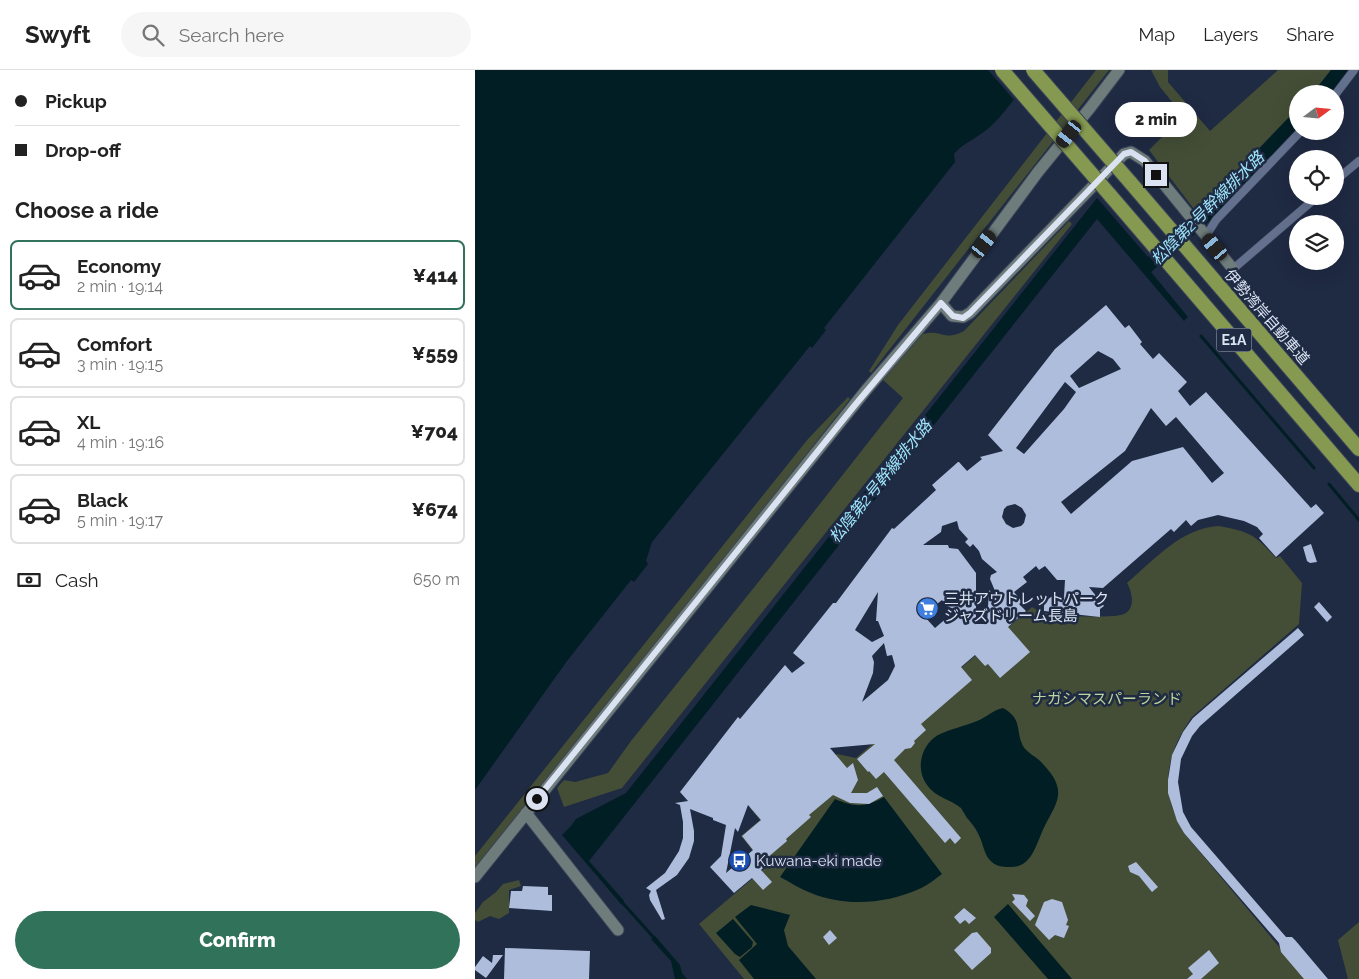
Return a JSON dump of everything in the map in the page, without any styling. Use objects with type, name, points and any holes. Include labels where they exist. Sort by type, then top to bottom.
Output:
[{"type":"highway","name":"E1A","points":[[1002,70],[1359,485]]},
{"type":"highway","name":"伊勢湾岸自動車道","points":[[1033,70],[1359,449]]},
{"type":"street","points":[[475,876],[861,397],[941,303],[1038,172],[1119,70]]},
{"type":"street","points":[[1343,85],[1354,70]]},
{"type":"street","points":[[1204,234],[1292,140]]},
{"type":"street","points":[[941,303],[953,316],[963,318],[970,313],[1124,154],[1131,152],[1145,161],[1233,269],[1308,205]]},
{"type":"street","points":[[1344,174],[1359,161]]},
{"type":"street","points":[[526,813],[618,930]]},
{"type":"green space","points":[[1096,70],[1109,70],[871,373],[869,371],[898,325]]},
{"type":"green space","points":[[1151,70],[1168,70],[1168,82],[1210,131],[1278,70],[1331,70],[1319,85],[1289,85],[1289,117],[1197,213],[1149,150],[1169,130],[1181,122],[1182,114],[1160,87]]},
{"type":"green space","points":[[1069,221],[1072,224],[622,788],[564,807],[557,788],[564,780],[575,782],[608,773],[631,741],[903,398],[882,379],[923,334],[952,335],[964,331]]},
{"type":"green space","points":[[848,397],[850,399],[475,873],[475,856],[808,439]]},
{"type":"green space","name":"ナガシマスパーランド","points":[[1219,526],[1246,533],[1263,544],[1276,558],[1280,556],[1302,583],[1299,624],[1192,717],[1176,745],[1171,759],[1168,788],[1176,818],[1184,833],[1306,979],[744,979],[699,924],[766,867],[741,836],[760,820],[750,808],[764,796],[832,759],[837,754],[856,758],[1032,607],[1042,612],[1070,616],[1096,617],[1124,614],[1132,604],[1127,583],[1158,555],[1180,539],[1205,528]]},
{"type":"green space","points":[[519,880],[521,886],[509,890],[509,913],[499,919],[490,916],[478,922],[475,920],[475,913],[483,902],[503,884]]},
{"type":"green space","points":[[1359,922],[1359,979],[1348,979],[1338,940]]},
{"type":"water","points":[[475,70],[1035,70],[997,120],[987,130],[962,146],[954,154],[955,162],[824,328],[826,330],[812,348],[810,346],[652,542],[646,561],[648,564],[634,582],[631,580],[567,661],[475,790]]},
{"type":"water","points":[[1331,70],[1348,70],[1337,85],[1319,85]]},
{"type":"water","points":[[1289,117],[1289,137],[1215,216],[1151,272],[1188,317],[1184,321],[1097,219],[589,861],[624,901],[621,904],[562,835],[576,819],[626,793],[1097,198],[1148,257],[1197,213]]},
{"type":"water","points":[[1003,708],[1016,721],[1023,746],[1051,774],[1058,792],[1054,808],[1033,853],[1027,861],[1011,867],[999,866],[990,861],[977,831],[961,808],[930,789],[923,779],[921,772],[924,751],[932,739],[947,731],[977,721]]},
{"type":"water","points":[[884,797],[942,874],[925,886],[906,894],[879,901],[865,902],[851,902],[824,897],[803,890],[780,877],[835,799],[848,804],[865,805]]},
{"type":"water","points":[[1008,904],[1072,979],[1048,979],[994,917]]},
{"type":"water","points":[[751,905],[790,915],[784,930],[788,946],[816,979],[754,979],[739,960],[757,944],[735,917]]},
{"type":"water","points":[[733,919],[753,942],[752,947],[740,957],[716,933]]},
{"type":"water","points":[[655,936],[680,965],[682,973],[687,979],[675,979],[671,961],[651,939]]},
{"type":"pier","points":[[988,70],[1038,70],[1015,101]]},
{"type":"pier","points":[[1096,195],[1099,196],[1148,254],[1181,224],[1193,238],[1159,268]]},
{"type":"building","name":"三井アウトレットパーク ジャズドリーム長島","points":[[1106,305],[1125,328],[1129,325],[1142,342],[1140,344],[1153,359],[1159,353],[1187,382],[1178,391],[1190,406],[1206,392],[1311,508],[1316,504],[1324,513],[1276,557],[1259,538],[1263,534],[1257,527],[1244,521],[1218,515],[1198,520],[1191,526],[1186,520],[1174,532],[1171,529],[1103,588],[1089,587],[1104,606],[1100,609],[1100,617],[1044,611],[1044,602],[1054,595],[1064,597],[1065,580],[1057,580],[1045,566],[1039,570],[1036,566],[1023,577],[1027,582],[1014,592],[1022,602],[1019,604],[1026,611],[1008,627],[1030,652],[1000,678],[988,664],[985,666],[975,655],[961,667],[972,680],[921,724],[926,730],[914,741],[915,743],[911,748],[905,749],[894,760],[961,838],[955,844],[950,838],[945,843],[884,772],[876,779],[857,759],[875,744],[830,748],[847,768],[853,763],[858,780],[851,793],[867,793],[877,787],[883,796],[869,804],[850,803],[833,795],[809,815],[811,817],[786,839],[787,841],[760,864],[763,868],[761,870],[772,882],[763,890],[752,878],[734,893],[710,867],[721,856],[726,825],[690,809],[694,841],[689,858],[677,875],[656,890],[665,919],[662,920],[650,900],[649,895],[651,891],[646,888],[665,873],[679,851],[683,838],[683,822],[680,805],[675,803],[688,801],[680,792],[738,717],[740,719],[785,665],[792,673],[805,663],[793,653],[833,603],[836,603],[892,528],[894,529],[936,490],[932,485],[958,462],[967,471],[982,459],[980,457],[1003,451],[988,435],[1055,349]],"holes":[[[1098,351],[1113,359],[1121,369],[1079,388],[1070,376]],[[1065,382],[1076,392],[1064,409],[1024,454],[1016,448]],[[1151,408],[1166,426],[1176,417],[1224,473],[1212,483],[1183,447],[1132,461],[1071,514],[1061,502],[1125,451]],[[1015,504],[1022,508],[1026,515],[1024,523],[1013,528],[1006,524],[1002,517],[1004,509]],[[957,521],[959,529],[968,539],[965,542],[970,547],[973,544],[979,551],[982,559],[997,572],[991,575],[990,579],[1000,603],[989,590],[987,624],[976,624],[976,573],[958,549],[949,548],[948,545],[923,545],[941,532],[942,526]],[[878,592],[876,621],[878,621],[884,636],[872,642],[855,630]],[[942,600],[947,606],[956,610],[935,628],[923,615]],[[884,643],[887,656],[892,655],[895,666],[888,680],[862,702],[873,673],[874,662],[872,656]],[[748,805],[761,820],[742,836],[753,850],[726,873],[735,828],[738,832]]]},
{"type":"building","points":[[1311,544],[1317,562],[1310,563],[1307,561],[1303,547]]},
{"type":"building","points":[[1319,602],[1332,617],[1327,622],[1314,607]]},
{"type":"building","points":[[1298,628],[1304,635],[1200,726],[1192,736],[1181,759],[1178,782],[1183,812],[1191,827],[1286,937],[1292,937],[1328,979],[1304,979],[1281,952],[1279,943],[1184,833],[1177,821],[1168,793],[1172,755],[1183,732],[1193,718]]},
{"type":"building","points":[[1136,862],[1158,887],[1152,892],[1139,876],[1130,872],[1128,866]]},
{"type":"building","points":[[523,886],[548,887],[548,895],[552,895],[552,911],[509,908],[511,891],[522,891]]},
{"type":"building","points":[[1012,894],[1024,895],[1028,900],[1026,906],[1035,916],[1030,921],[1012,902],[1015,899]]},
{"type":"building","points":[[1052,899],[1062,902],[1068,920],[1066,925],[1069,926],[1064,938],[1055,935],[1049,940],[1035,925],[1044,902]]},
{"type":"building","points":[[964,908],[976,918],[969,924],[965,920],[960,924],[954,917]]},
{"type":"building","points":[[830,930],[837,938],[829,945],[823,937]]},
{"type":"building","points":[[977,932],[991,948],[991,953],[972,970],[954,950],[972,933]]},
{"type":"building","points":[[505,948],[590,951],[589,979],[504,979]]},
{"type":"building","points":[[1209,950],[1219,963],[1201,979],[1187,979],[1193,974],[1188,968]]},
{"type":"building","points":[[493,955],[503,955],[486,978],[475,970],[475,967],[483,956],[492,963]]},
{"type":"waterway","points":[[1201,336],[1314,468]]},
{"type":"waterway","points":[[1329,484],[1359,520]]},
{"type":"waterway","name":"松陰第2号幹線排水路","points":[[620,900],[656,940]]},
{"type":"place","name":"三井アウトレットパーク ジャズドリーム長島","points":[[928,608]]},
{"type":"place","name":"Kuwana-eki made","points":[[740,861]]},
{"type":"route","points":[[537,799],[855,405],[941,303],[953,316],[963,318],[970,313],[1124,154],[1131,152],[1145,161],[1156,175]]}]
